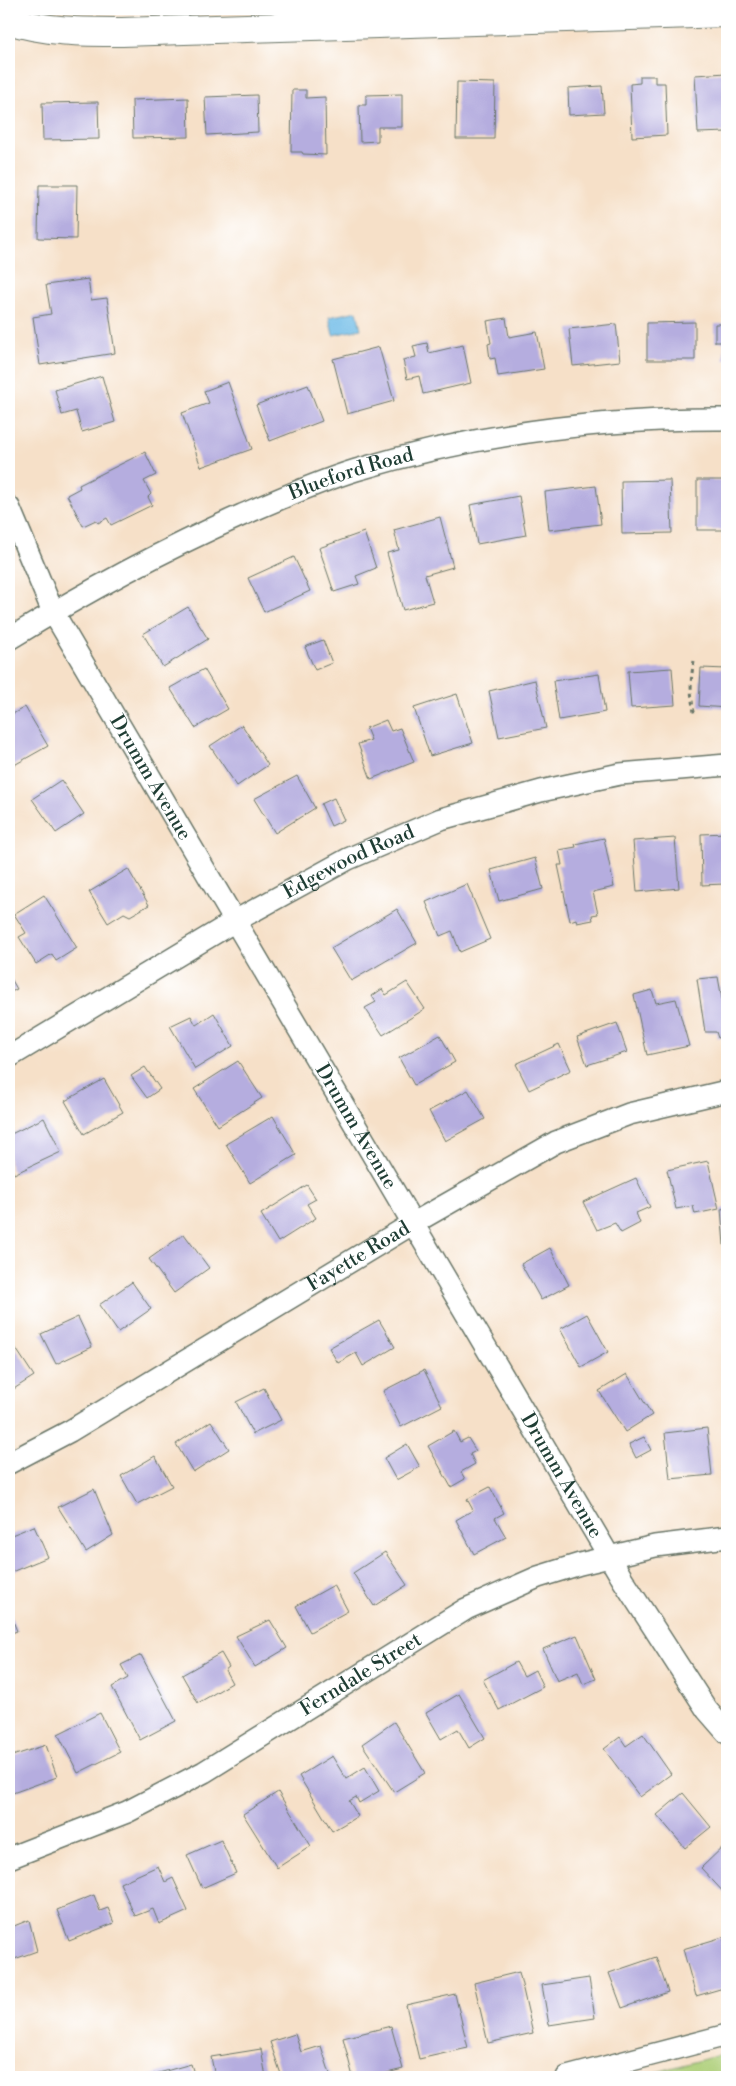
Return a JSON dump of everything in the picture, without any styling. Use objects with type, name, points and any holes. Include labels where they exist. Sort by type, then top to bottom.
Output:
[{"type":"main road","points":[[9,20],[30,27],[89,32],[122,32],[727,13]]},
{"type":"street","name":"Blueford Road","points":[[9,640],[53,612],[166,550],[286,496],[356,470],[448,446],[530,430],[628,421],[727,419]]},
{"type":"street","name":"Drumm Avenue","points":[[9,507],[53,612],[412,1224],[610,1556],[708,1710],[727,1733]]},
{"type":"street","name":"Edgewood Road","points":[[9,1057],[235,921],[348,859],[441,819],[541,791],[616,774],[727,765]]},
{"type":"street","name":"Fayette Road","points":[[9,1463],[70,1431],[412,1224],[556,1142],[629,1114],[718,1091],[727,1091]]},
{"type":"street","name":"Ferndale Street","points":[[9,1858],[127,1812],[204,1772],[466,1609],[538,1577],[610,1556],[655,1546],[727,1537]]},
{"type":"street","points":[[567,2077],[727,2034]]},
{"type":"path","points":[[694,661],[690,677],[691,699],[695,716]]},
{"type":"green space","points":[[727,2053],[727,2077],[638,2077]]},
{"type":"water","points":[[357,311],[361,329],[333,335],[329,317]]},
{"type":"building","points":[[727,73],[727,132],[698,133],[695,75]]},
{"type":"building","points":[[640,76],[655,76],[655,83],[665,83],[667,135],[632,137],[630,84],[640,83]]},
{"type":"building","points":[[457,82],[495,83],[494,139],[456,139]]},
{"type":"building","points":[[602,86],[604,113],[569,115],[568,88]]},
{"type":"building","points":[[292,90],[306,90],[306,98],[325,97],[326,155],[291,152]]},
{"type":"building","points":[[402,94],[402,127],[378,127],[378,141],[360,142],[359,105],[366,105],[366,95]]},
{"type":"building","points":[[257,95],[258,132],[207,135],[205,97]]},
{"type":"building","points":[[188,98],[189,137],[133,138],[132,100]]},
{"type":"building","points":[[98,102],[99,139],[43,140],[42,103]]},
{"type":"building","points":[[39,185],[77,185],[76,239],[38,238]]},
{"type":"building","points":[[88,279],[91,300],[107,298],[115,353],[40,365],[33,317],[51,314],[46,285]]},
{"type":"building","points":[[724,302],[727,303],[727,360],[724,360],[724,342],[715,342],[715,324],[724,324]]},
{"type":"building","points":[[506,318],[509,337],[537,332],[544,369],[498,376],[495,358],[490,359],[488,344],[491,343],[487,321]]},
{"type":"building","points":[[695,322],[695,360],[647,360],[647,323]]},
{"type":"building","points":[[616,324],[620,361],[573,366],[569,329]]},
{"type":"building","points":[[427,343],[429,353],[463,345],[471,383],[423,394],[419,376],[407,379],[403,360],[416,357],[413,346]]},
{"type":"building","points":[[379,347],[394,401],[347,414],[333,359]]},
{"type":"building","points":[[102,376],[115,422],[82,432],[76,411],[62,415],[55,390]]},
{"type":"building","points":[[228,382],[252,449],[201,467],[182,413],[209,403],[204,391]]},
{"type":"building","points":[[308,385],[322,421],[270,441],[256,405]]},
{"type":"building","points":[[145,452],[156,475],[144,481],[151,494],[148,497],[152,505],[111,525],[107,518],[98,523],[96,520],[83,526],[67,495],[80,488],[79,485]]},
{"type":"building","points":[[670,480],[672,533],[622,534],[621,481]]},
{"type":"building","points":[[697,480],[727,480],[727,530],[697,530]]},
{"type":"building","points":[[596,486],[601,524],[549,530],[545,492]]},
{"type":"building","points":[[519,496],[526,535],[477,544],[470,505]]},
{"type":"building","points":[[440,517],[453,567],[425,575],[433,602],[403,610],[387,553],[399,550],[394,530]]},
{"type":"building","points":[[364,532],[376,568],[356,576],[359,584],[334,592],[319,548]]},
{"type":"building","points":[[294,557],[310,591],[264,612],[248,578]]},
{"type":"building","points":[[188,607],[208,639],[163,667],[143,634]]},
{"type":"building","points":[[323,640],[332,663],[315,670],[305,647]]},
{"type":"building","points":[[672,668],[675,705],[631,708],[628,671]]},
{"type":"building","points":[[701,668],[727,669],[727,708],[699,706]]},
{"type":"building","points":[[204,669],[228,709],[195,728],[170,688]]},
{"type":"building","points":[[599,674],[605,712],[559,720],[553,681]]},
{"type":"building","points":[[535,680],[546,728],[499,737],[489,691]]},
{"type":"building","points":[[457,694],[473,743],[430,756],[414,708]]},
{"type":"building","points":[[25,707],[48,746],[9,768],[9,716]]},
{"type":"building","points":[[386,720],[391,731],[400,728],[414,762],[371,779],[358,744],[371,740],[366,728]]},
{"type":"building","points":[[242,725],[268,765],[237,786],[210,746]]},
{"type":"building","points":[[297,776],[315,808],[275,833],[254,799]]},
{"type":"building","points":[[61,780],[84,814],[56,833],[32,799]]},
{"type":"building","points":[[334,798],[344,820],[331,826],[321,804]]},
{"type":"building","points":[[727,833],[727,875],[724,875],[724,884],[702,885],[701,834]]},
{"type":"building","points":[[604,838],[614,887],[593,892],[598,914],[592,915],[593,920],[577,923],[576,919],[570,921],[558,865],[562,865],[559,850],[576,847],[575,844]]},
{"type":"building","points":[[675,838],[679,888],[637,892],[633,841]]},
{"type":"building","points":[[535,858],[543,889],[499,901],[491,870]]},
{"type":"building","points":[[128,869],[149,905],[130,916],[124,913],[108,923],[89,892]]},
{"type":"building","points":[[467,884],[490,939],[460,952],[452,931],[440,936],[426,902]]},
{"type":"building","points":[[44,895],[77,948],[56,961],[52,954],[36,964],[19,937],[26,933],[14,914]]},
{"type":"building","points":[[397,909],[417,943],[351,981],[331,948]]},
{"type":"building","points":[[9,975],[17,989],[9,993]]},
{"type":"building","points":[[718,977],[722,999],[727,998],[727,1030],[725,1030],[727,1036],[718,1038],[716,1032],[705,1032],[697,979]]},
{"type":"building","points":[[407,982],[425,1009],[383,1035],[365,1008],[376,1002],[372,996],[382,989],[386,995]]},
{"type":"building","points":[[652,990],[656,1003],[676,999],[689,1046],[647,1055],[634,995]]},
{"type":"building","points":[[214,1013],[233,1046],[195,1069],[170,1026],[191,1016],[196,1025]]},
{"type":"building","points":[[617,1023],[627,1052],[587,1065],[577,1037]]},
{"type":"building","points":[[440,1035],[455,1062],[414,1085],[399,1058]]},
{"type":"building","points":[[559,1044],[571,1070],[529,1090],[516,1064]]},
{"type":"building","points":[[238,1061],[262,1098],[218,1126],[194,1089]]},
{"type":"building","points":[[145,1067],[160,1089],[147,1098],[131,1076]]},
{"type":"building","points":[[104,1079],[123,1112],[84,1134],[65,1101]]},
{"type":"building","points":[[468,1090],[485,1119],[445,1141],[429,1111]]},
{"type":"building","points":[[273,1116],[296,1155],[250,1183],[226,1144]]},
{"type":"building","points":[[44,1118],[61,1152],[14,1174],[9,1163],[9,1135]]},
{"type":"building","points":[[708,1161],[719,1209],[695,1214],[693,1206],[676,1209],[667,1170]]},
{"type":"building","points":[[636,1178],[650,1207],[636,1213],[640,1223],[621,1233],[615,1223],[597,1230],[583,1202]]},
{"type":"building","points":[[307,1185],[316,1199],[307,1204],[316,1218],[278,1242],[261,1214]]},
{"type":"building","points":[[727,1208],[727,1245],[724,1245],[721,1209]]},
{"type":"building","points":[[184,1234],[209,1268],[174,1293],[149,1259]]},
{"type":"building","points":[[550,1248],[569,1285],[541,1300],[521,1264]]},
{"type":"building","points":[[132,1282],[151,1309],[118,1332],[99,1305]]},
{"type":"building","points":[[587,1314],[608,1352],[581,1367],[560,1329]]},
{"type":"building","points":[[78,1317],[92,1347],[56,1364],[41,1334]]},
{"type":"building","points":[[379,1320],[395,1347],[363,1366],[356,1353],[338,1363],[329,1348]]},
{"type":"building","points":[[9,1338],[34,1376],[9,1392]]},
{"type":"building","points":[[424,1370],[442,1406],[401,1427],[383,1391]]},
{"type":"building","points":[[627,1374],[652,1415],[625,1432],[599,1391]]},
{"type":"building","points":[[264,1388],[281,1420],[253,1434],[236,1402]]},
{"type":"building","points":[[211,1421],[229,1449],[193,1472],[176,1444]]},
{"type":"building","points":[[707,1428],[712,1475],[670,1479],[665,1433]]},
{"type":"building","points":[[454,1431],[460,1442],[468,1438],[476,1451],[470,1454],[475,1464],[461,1472],[465,1479],[451,1487],[428,1446]]},
{"type":"building","points":[[644,1437],[651,1450],[636,1458],[629,1444]]},
{"type":"building","points":[[407,1444],[420,1467],[396,1480],[384,1458]]},
{"type":"building","points":[[155,1456],[172,1486],[137,1504],[121,1476]]},
{"type":"building","points":[[490,1487],[504,1513],[495,1518],[506,1537],[474,1554],[456,1520],[473,1510],[467,1499]]},
{"type":"building","points":[[94,1489],[113,1535],[86,1552],[58,1507]]},
{"type":"building","points":[[34,1526],[48,1557],[9,1573],[9,1536]]},
{"type":"building","points":[[385,1552],[407,1585],[374,1606],[353,1573]]},
{"type":"building","points":[[334,1585],[348,1611],[310,1632],[296,1606]]},
{"type":"building","points":[[9,1611],[17,1631],[9,1634]]},
{"type":"building","points":[[270,1620],[287,1648],[255,1667],[236,1636]]},
{"type":"building","points":[[577,1635],[596,1679],[583,1684],[578,1672],[557,1681],[543,1649]]},
{"type":"building","points":[[221,1653],[229,1667],[225,1670],[232,1683],[198,1703],[182,1675]]},
{"type":"building","points":[[141,1655],[176,1721],[140,1740],[112,1687],[128,1678],[121,1665]]},
{"type":"building","points":[[516,1662],[524,1676],[535,1670],[543,1687],[499,1710],[483,1680]]},
{"type":"building","points":[[459,1694],[485,1738],[469,1748],[458,1729],[441,1739],[426,1713]]},
{"type":"building","points":[[100,1713],[120,1752],[78,1773],[58,1734]]},
{"type":"building","points":[[394,1722],[425,1773],[394,1792],[362,1744]]},
{"type":"building","points":[[643,1734],[671,1774],[640,1797],[604,1749],[620,1737],[626,1746]]},
{"type":"building","points":[[46,1745],[57,1777],[10,1794],[9,1757]]},
{"type":"building","points":[[332,1756],[346,1779],[365,1767],[379,1791],[359,1803],[356,1797],[349,1801],[358,1816],[332,1831],[299,1776]]},
{"type":"building","points":[[278,1792],[311,1846],[277,1868],[243,1814]]},
{"type":"building","points":[[683,1793],[711,1827],[685,1848],[657,1815]]},
{"type":"building","points":[[221,1840],[236,1873],[202,1888],[187,1855]]},
{"type":"building","points":[[727,1843],[727,1896],[701,1868]]},
{"type":"building","points":[[158,1866],[165,1882],[173,1878],[188,1911],[159,1924],[153,1909],[135,1916],[120,1883]]},
{"type":"building","points":[[94,1895],[100,1911],[108,1908],[114,1923],[69,1941],[57,1910]]},
{"type":"building","points":[[29,1920],[37,1951],[9,1961],[9,1928]]},
{"type":"building","points":[[723,1937],[727,1951],[727,1987],[696,1996],[683,1949]]},
{"type":"building","points":[[656,1957],[668,1992],[622,2008],[609,1973]]},
{"type":"building","points":[[519,1972],[533,2033],[488,2043],[474,1983]]},
{"type":"building","points":[[589,1978],[595,2018],[549,2025],[542,1985]]},
{"type":"building","points":[[455,1994],[468,2048],[419,2059],[406,2005]]},
{"type":"building","points":[[391,2026],[403,2069],[371,2077],[353,2077],[343,2038]]},
{"type":"building","points":[[295,2034],[301,2052],[321,2046],[331,2077],[282,2077],[270,2042]]},
{"type":"building","points":[[261,2049],[266,2077],[215,2077],[211,2057]]},
{"type":"building","points":[[191,2064],[195,2077],[148,2077],[148,2076]]}]
